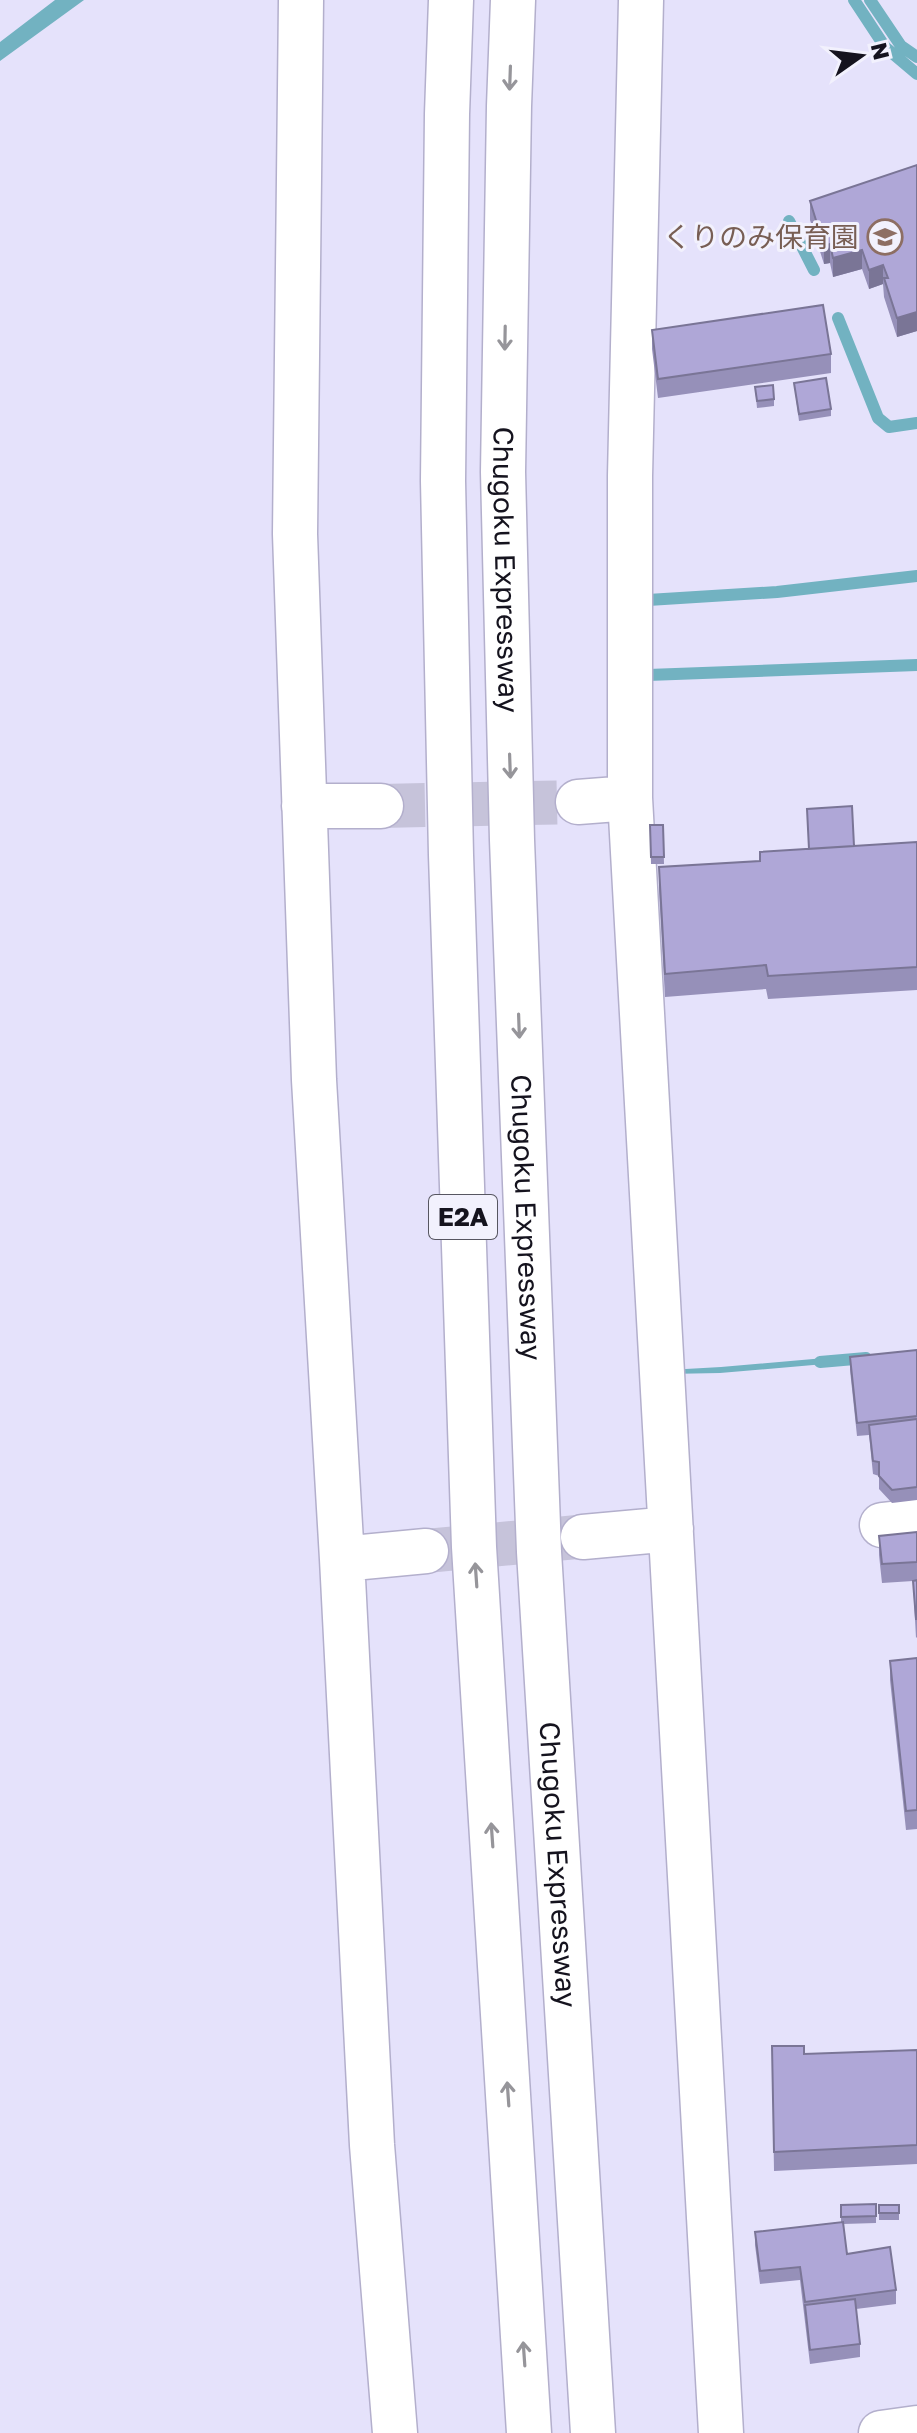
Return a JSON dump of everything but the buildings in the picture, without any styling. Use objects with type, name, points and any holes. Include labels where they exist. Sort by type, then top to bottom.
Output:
[{"type":"main road","points":[[301,0],[295,534],[314,1080],[372,2145],[395,2433]]},
{"type":"main road","name":"E2A","points":[[451,0],[443,481],[451,855],[474,1547],[529,2432]]},
{"type":"main road","name":"Chugoku Expressway","points":[[513,0],[503,472],[512,840],[539,1552],[592,2424]]},
{"type":"main road","points":[[641,0],[630,476],[630,798],[721,2433]]},
{"type":"main road","points":[[578,802],[630,798]]},
{"type":"main road","points":[[304,806],[381,806]]},
{"type":"main road","points":[[583,1537],[671,1529]]},
{"type":"main road","points":[[342,1559],[426,1551]]},
{"type":"main road","points":[[881,2433],[917,2428]]},
{"type":"water","points":[[55,0],[84,0],[0,61],[0,42]]},
{"type":"water","points":[[836,1357],[836,1363],[668,1374],[668,1370]]},
{"type":"waterway","points":[[854,0],[885,47],[917,74]]},
{"type":"waterway","points":[[870,0],[901,46],[917,57]]},
{"type":"waterway","points":[[789,221],[814,270]]},
{"type":"waterway","points":[[838,318],[878,418],[889,427],[917,423]]},
{"type":"waterway","points":[[648,600],[777,592],[917,576]]},
{"type":"waterway","points":[[648,675],[917,665]]},
{"type":"waterway","points":[[820,1362],[866,1358]]},
{"type":"tunnel","points":[[381,806],[578,802]]},
{"type":"tunnel","points":[[426,1551],[577,1537]]},
{"type":"place","name":"くりのみ保育園","points":[[885,237]]}]
